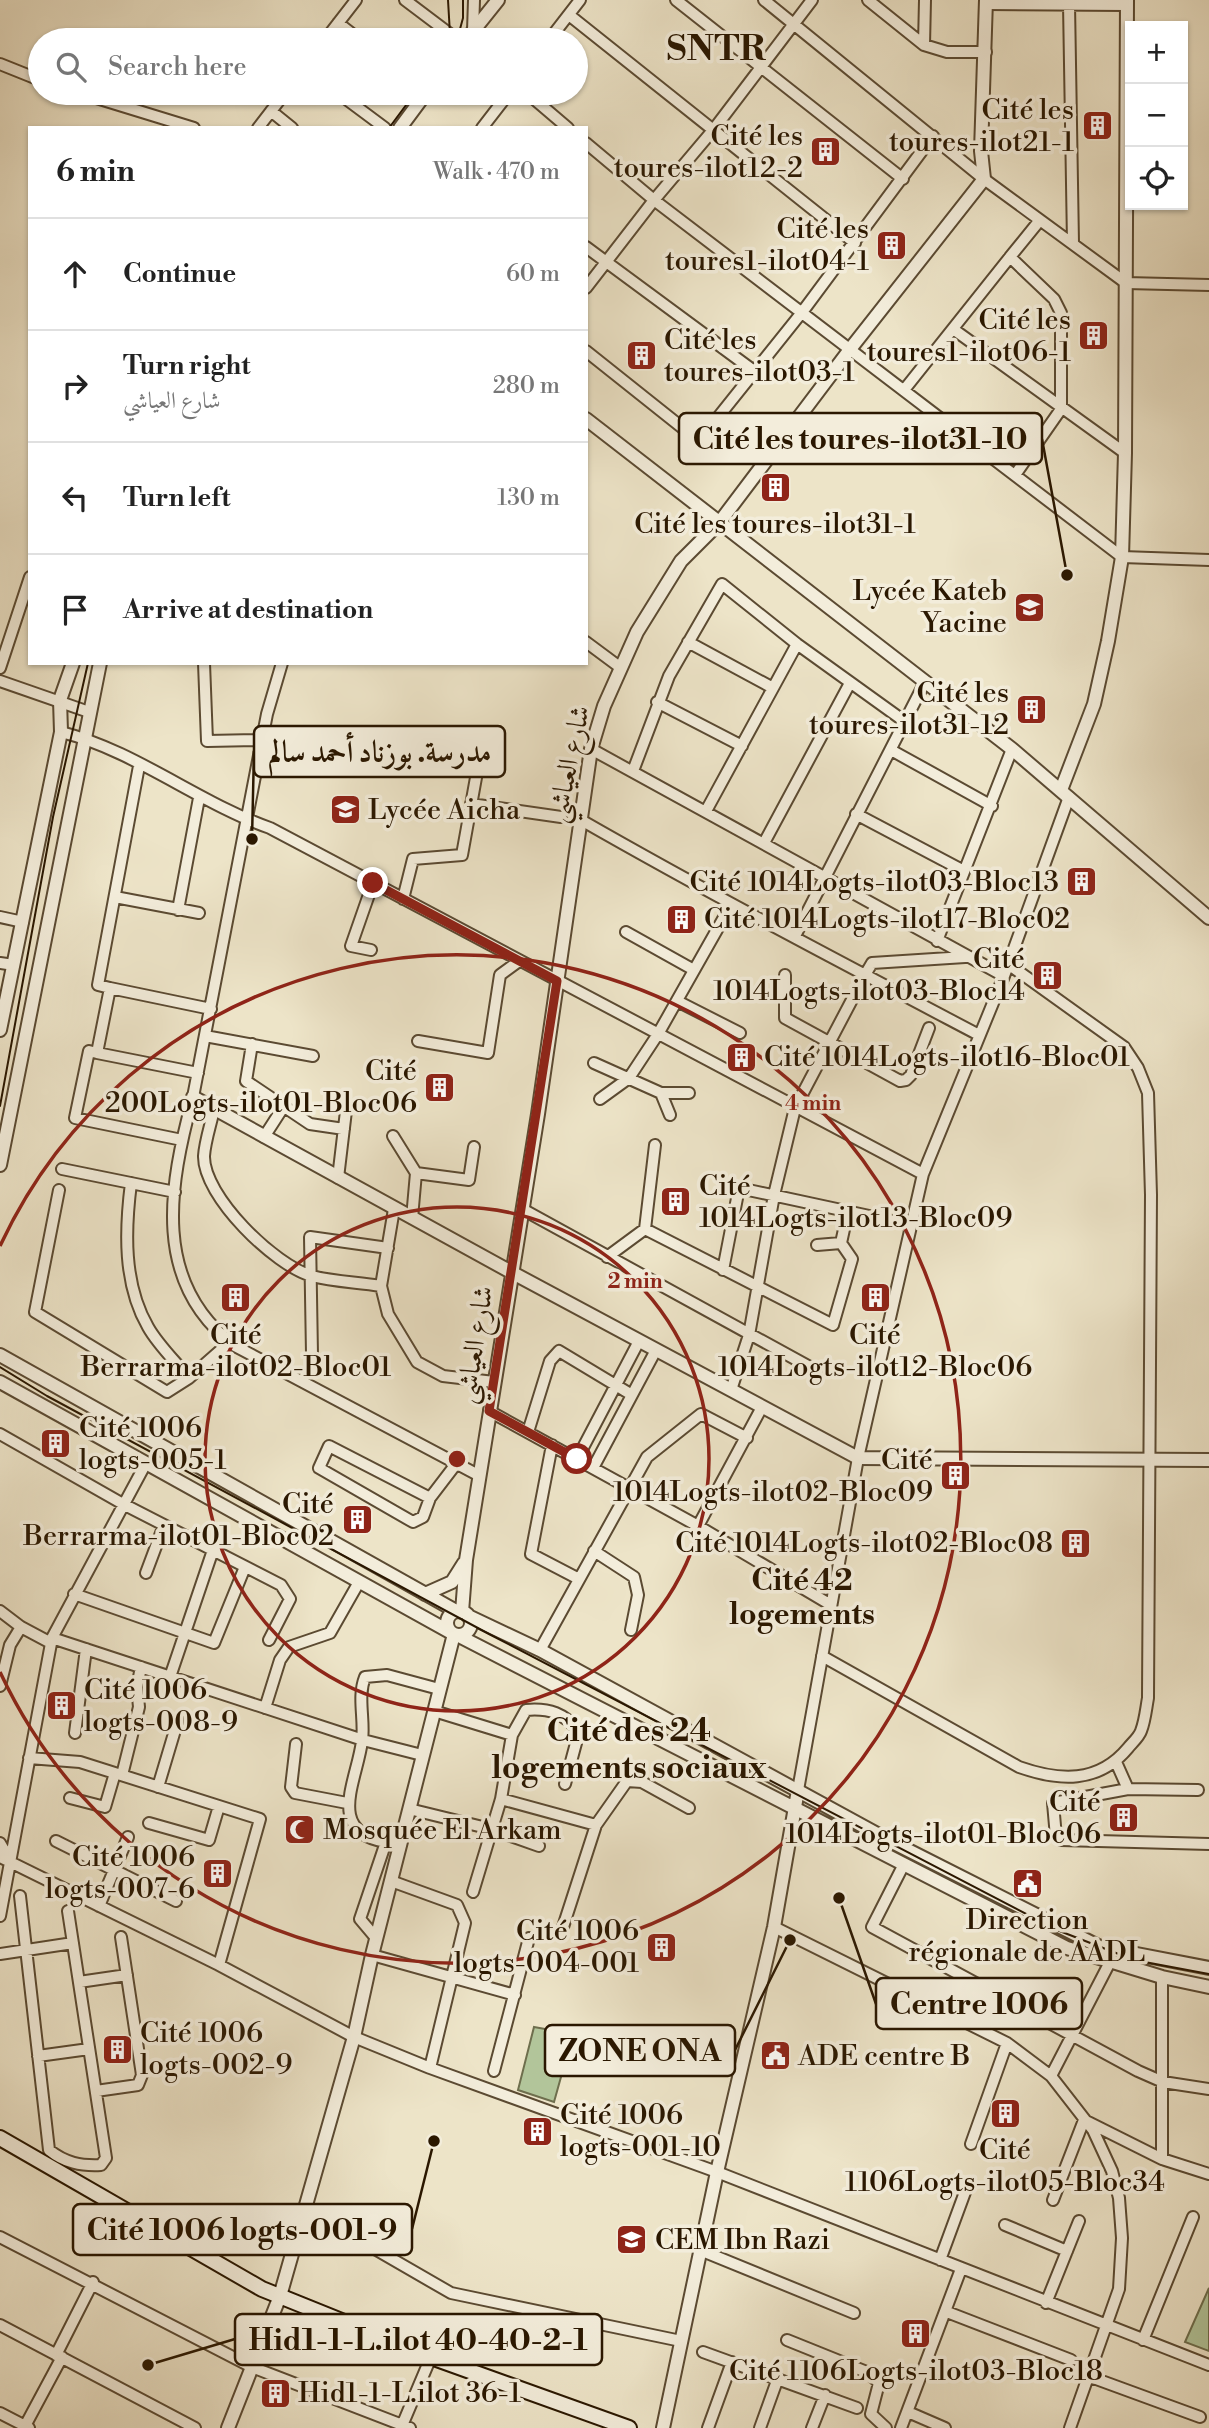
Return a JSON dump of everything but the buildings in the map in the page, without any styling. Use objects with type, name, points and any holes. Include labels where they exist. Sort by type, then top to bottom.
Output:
[{"type":"main road","points":[[0,2138],[138,2220],[280,2296],[431,2357],[629,2428]]},
{"type":"street","points":[[334,28],[356,0]]},
{"type":"street","points":[[405,0],[442,28]]},
{"type":"street","points":[[471,28],[474,0]]},
{"type":"street","points":[[476,28],[498,0]]},
{"type":"street","points":[[559,28],[580,0]]},
{"type":"street","points":[[676,0],[903,180]]},
{"type":"street","points":[[764,0],[984,179],[1126,283],[1209,285]]},
{"type":"street","points":[[588,285],[654,200],[714,129],[812,0]]},
{"type":"street","points":[[868,0],[924,45],[947,52],[986,52]]},
{"type":"street","points":[[924,45],[925,0]]},
{"type":"street","points":[[663,2428],[717,2172],[774,1927],[858,1458],[923,1174],[1004,976],[1094,705],[1122,557],[1125,453],[1126,2],[987,2],[981,151],[984,179]]},
{"type":"street","points":[[1069,4],[1073,243]]},
{"type":"street","points":[[569,15],[586,28]]},
{"type":"street","points":[[338,23],[344,28]]},
{"type":"street","points":[[588,30],[855,243]]},
{"type":"street","points":[[0,64],[28,75]]},
{"type":"street","points":[[119,105],[187,126]]},
{"type":"street","points":[[260,126],[276,105]]},
{"type":"street","points":[[354,105],[381,126]]},
{"type":"street","points":[[401,126],[417,105]]},
{"type":"street","points":[[484,126],[500,105]]},
{"type":"street","points":[[541,105],[566,126]]},
{"type":"street","points":[[271,111],[290,126]]},
{"type":"street","points":[[588,353],[699,441],[803,311],[903,180],[933,136]]},
{"type":"street","points":[[588,145],[654,200],[803,311],[1122,557],[1209,559]]},
{"type":"street","name":"شارع العياشي","points":[[462,1613],[466,1560],[591,749],[604,706],[637,632],[681,561],[719,523],[851,348],[984,179]]},
{"type":"street","points":[[904,390],[1040,220]]},
{"type":"street","points":[[588,249],[754,371]]},
{"type":"street","points":[[1010,257],[1054,299],[1061,313],[1061,409],[1015,475]]},
{"type":"street","points":[[953,329],[1125,453]]},
{"type":"street","points":[[588,421],[1012,750],[1209,918]]},
{"type":"street","points":[[0,668],[28,583]]},
{"type":"street","points":[[633,771],[657,702],[722,584],[797,644],[904,721]]},
{"type":"street","points":[[688,642],[772,688]]},
{"type":"street","points":[[588,643],[621,668]]},
{"type":"street","points":[[706,811],[797,644]]},
{"type":"street","points":[[0,1030],[61,732],[60,700],[72,665]]},
{"type":"street","points":[[0,1165],[100,665]]},
{"type":"street","points":[[204,665],[207,741],[261,740]]},
{"type":"street","points":[[281,665],[261,740],[194,1097],[182,1140],[172,1229],[185,1284],[205,1317],[230,1342],[480,1476]]},
{"type":"street","points":[[0,681],[89,712]]},
{"type":"street","points":[[764,843],[850,682]]},
{"type":"street","points":[[795,936],[823,876],[925,682]]},
{"type":"street","points":[[657,702],[742,747]]},
{"type":"street","points":[[61,732],[86,739],[199,798],[270,828],[923,1174]]},
{"type":"street","points":[[591,749],[965,957],[1004,976]]},
{"type":"street","points":[[891,750],[992,806]]},
{"type":"street","points":[[937,941],[962,870],[992,806],[1012,750]]},
{"type":"street","points":[[139,766],[98,985],[211,1009]]},
{"type":"street","points":[[403,899],[413,859],[462,855],[477,772]]},
{"type":"street","points":[[178,910],[199,798]]},
{"type":"street","points":[[471,804],[562,817]]},
{"type":"street","points":[[856,814],[962,870]]},
{"type":"street","points":[[581,820],[731,905],[795,936],[979,1035]]},
{"type":"street","points":[[371,950],[351,946],[373,883]]},
{"type":"street","points":[[115,897],[199,913]]},
{"type":"street","points":[[600,1099],[629,1078],[658,1034],[731,905]]},
{"type":"street","points":[[0,918],[23,922]]},
{"type":"street","points":[[626,932],[694,970]]},
{"type":"street","points":[[731,1390],[749,1335],[774,1195],[795,1108],[865,975],[872,963],[965,957]]},
{"type":"street","points":[[418,1041],[488,1053],[500,975],[519,961]]},
{"type":"street","points":[[0,963],[14,965]]},
{"type":"street","points":[[822,1656],[1018,1767],[1046,1777],[1077,1778],[1102,1771],[1116,1762],[1141,1732],[1148,1698],[1147,1461],[1151,1195],[1147,1093],[1138,1068],[1124,1047],[1008,964]]},
{"type":"street","points":[[785,975],[785,1018],[900,1081],[906,1080],[929,1028]]},
{"type":"street","points":[[97,1054],[110,988]]},
{"type":"street","points":[[677,1001],[740,1033]]},
{"type":"street","points":[[205,1036],[313,1056]]},
{"type":"street","points":[[252,1044],[246,1081],[310,1124],[344,1129]]},
{"type":"street","points":[[182,1140],[75,1118],[89,1051],[198,1073]]},
{"type":"street","points":[[594,1063],[662,1093],[689,1093]]},
{"type":"street","points":[[662,1093],[670,1115]]},
{"type":"street","points":[[194,1097],[394,1209],[858,1458],[1209,1460]]},
{"type":"street","points":[[264,1137],[284,1106]]},
{"type":"street","points":[[214,1109],[204,1158],[223,1203],[268,1252],[310,1276],[382,1286]]},
{"type":"street","points":[[338,1178],[346,1111]]},
{"type":"street","points":[[393,1136],[416,1173],[412,1218]]},
{"type":"street","points":[[607,1257],[645,1229],[655,1145]]},
{"type":"street","points":[[416,1173],[469,1180],[474,1147]]},
{"type":"street","points":[[62,1169],[175,1192]]},
{"type":"street","points":[[131,1183],[127,1235],[137,1300],[148,1327],[189,1378]]},
{"type":"street","points":[[723,1270],[739,1188],[911,1225]]},
{"type":"street","points":[[59,1190],[35,1311],[167,1392],[189,1378],[230,1342]]},
{"type":"street","points":[[394,1209],[382,1286],[388,1314],[417,1362],[443,1376],[494,1382]]},
{"type":"street","points":[[522,1209],[817,1371]]},
{"type":"street","points":[[645,1229],[833,1325],[852,1259],[841,1243],[848,1211]]},
{"type":"street","points":[[312,1354],[310,1237],[388,1248]]},
{"type":"street","points":[[817,1245],[841,1243]]},
{"type":"street","points":[[577,1459],[639,1341]]},
{"type":"street","points":[[593,1468],[656,1350]]},
{"type":"street","points":[[528,1432],[550,1361],[559,1351],[614,1387],[632,1395]]},
{"type":"street","points":[[0,1355],[425,1594],[540,1650],[797,1790],[1100,1947],[1209,1968]]},
{"type":"street","points":[[0,1382],[145,1465],[454,1634],[1056,1943],[1161,1977],[1209,1987]]},
{"type":"street","points":[[698,1526],[762,1407]]},
{"type":"street","points":[[489,1411],[698,1526],[831,1605]]},
{"type":"street","points":[[540,1650],[647,1457],[701,1414],[747,1438]]},
{"type":"street","points":[[0,1434],[123,1504],[281,1586],[289,1599],[270,1640]]},
{"type":"street","points":[[552,1445],[531,1554],[579,1578]]},
{"type":"street","points":[[430,1498],[328,1446],[319,1468],[413,1522],[423,1517],[430,1498],[456,1464]]},
{"type":"street","points":[[0,1916],[5,1860],[29,1758],[52,1640],[74,1594],[145,1465]]},
{"type":"street","points":[[146,1573],[164,1525]]},
{"type":"street","points":[[170,1677],[212,1550]]},
{"type":"street","points":[[594,1550],[634,1577],[638,1595],[631,1630]]},
{"type":"street","points":[[425,1594],[452,1582],[466,1560]]},
{"type":"street","points":[[74,1594],[214,1643],[245,1567]]},
{"type":"street","points":[[265,1708],[280,1660],[289,1647],[330,1633],[359,1582]]},
{"type":"street","points":[[0,1611],[21,1627],[52,1640],[363,1740],[422,1755]]},
{"type":"street","points":[[228,2428],[280,2296],[354,2037],[408,1809],[454,1634],[448,1618],[462,1613]]},
{"type":"street","points":[[454,1634],[468,1631],[471,1623],[462,1613]]},
{"type":"street","points":[[0,1686],[10,1645],[21,1627]]},
{"type":"street","points":[[75,1733],[86,1649]]},
{"type":"street","points":[[70,1798],[105,1807],[139,1707],[137,1687],[141,1667]]},
{"type":"street","points":[[400,1844],[369,1839],[355,1828],[347,1803],[363,1740],[361,1686],[365,1677],[387,1675],[439,1689]]},
{"type":"street","points":[[473,1892],[501,1799],[512,1735],[526,1710],[547,1708],[570,1720],[579,1732],[565,1784]]},
{"type":"street","points":[[434,1711],[512,1735]]},
{"type":"street","points":[[158,1787],[178,1720]]},
{"type":"street","points":[[296,1744],[291,1787],[295,1793],[347,1803]]},
{"type":"street","points":[[29,1758],[80,1762],[260,1819],[219,1965]]},
{"type":"street","points":[[1116,1762],[1128,1789]]},
{"type":"street","points":[[563,1927],[596,1825],[627,1781],[642,1782],[689,1808]]},
{"type":"street","points":[[1199,1790],[1128,1789],[1053,1803],[1056,1837],[1061,1840],[1209,1844]]},
{"type":"street","points":[[501,1799],[596,1825]]},
{"type":"street","points":[[149,1823],[209,1840],[219,1806]]},
{"type":"street","points":[[408,1809],[491,1829],[539,1846]]},
{"type":"street","points":[[99,1906],[116,1871],[128,1837]]},
{"type":"street","points":[[56,1841],[176,1901]]},
{"type":"street","points":[[376,1938],[359,1919],[386,1842]]},
{"type":"street","points":[[0,1843],[5,1860],[219,1965],[354,2037],[430,2068],[717,2172],[1106,2327],[1209,2365]]},
{"type":"street","points":[[903,1866],[872,1927],[1071,2037],[1163,2081],[1209,2089]]},
{"type":"street","points":[[391,1881],[457,1905],[465,1923],[430,2068]]},
{"type":"street","points":[[20,1896],[49,2150],[58,2158],[82,2166],[101,2165],[106,2158],[68,1911]]},
{"type":"street","points":[[774,1927],[1007,2043],[1051,2076],[1100,2143],[1112,2171],[1119,2198],[1122,2264],[1119,2288],[1070,2428]]},
{"type":"street","points":[[96,2091],[138,2085],[142,2075],[121,1937]]},
{"type":"street","points":[[494,2071],[529,1938]]},
{"type":"street","points":[[0,1954],[73,1943]]},
{"type":"street","points":[[372,1955],[515,1995]]},
{"type":"street","points":[[1051,2076],[1110,1962]]},
{"type":"street","points":[[79,1982],[127,1975]]},
{"type":"street","points":[[1161,1977],[1162,2159]]},
{"type":"street","points":[[971,2144],[1007,2043]]},
{"type":"street","points":[[38,2056],[89,2049]]},
{"type":"street","points":[[1084,2120],[1162,2159],[1209,2174]]},
{"type":"street","points":[[1052,2200],[1084,2120]]},
{"type":"street","points":[[940,2260],[968,2185]]},
{"type":"street","points":[[1143,2340],[1193,2217]]},
{"type":"street","points":[[1046,2303],[1079,2221]]},
{"type":"street","points":[[1005,2225],[1067,2250]]},
{"type":"street","points":[[0,2237],[93,2282],[252,2367],[405,2427],[431,2357]]},
{"type":"street","points":[[354,2237],[451,2293],[681,2341]]},
{"type":"street","points":[[700,2250],[853,2313]]},
{"type":"street","points":[[901,2428],[961,2269]]},
{"type":"street","points":[[0,2413],[27,2427],[93,2282]]},
{"type":"street","points":[[947,2312],[1071,2360]]},
{"type":"street","points":[[0,2325],[195,2428]]},
{"type":"street","points":[[786,2340],[869,2373],[879,2383],[872,2414],[886,2428]]},
{"type":"street","points":[[703,2352],[857,2408]]},
{"type":"street","points":[[708,2428],[732,2362]]},
{"type":"street","points":[[1088,2376],[1200,2417]]},
{"type":"street","points":[[760,2428],[778,2378]]},
{"type":"street","points":[[813,2428],[825,2395]]},
{"type":"street","points":[[908,2412],[945,2428]]},
{"type":"green space","points":[[534,2027],[573,2034],[554,2102],[518,2090]]},
{"type":"green space","points":[[1209,2288],[1209,2351],[1185,2342]]},
{"type":"tram line","points":[[448,0],[450,28]]},
{"type":"tram line","points":[[460,28],[463,0]]},
{"type":"tram line","points":[[390,126],[406,105]]},
{"type":"tram line","points":[[0,1106],[53,817],[88,665]]},
{"type":"tram line","points":[[0,1367],[47,1396],[489,1634],[1057,1930],[1134,1960],[1209,1974]]},
{"type":"place","name":"Cité les toures-ilot21-1","points":[[1097,126]]},
{"type":"place","name":"Cité les toures-ilot12-2","points":[[826,152]]},
{"type":"place","name":"Cité les toures1-ilot04-1","points":[[892,245]]},
{"type":"place","name":"Cité les toures1-ilot06-1","points":[[1094,336]]},
{"type":"place","name":"Cité les toures-ilot03-1","points":[[641,356]]},
{"type":"place","name":"Cité les toures-ilot31-1","points":[[775,487]]},
{"type":"place","name":"Cité les toures-ilot31-10","points":[[1067,575]]},
{"type":"place","name":"Lycée Kateb Yacine","points":[[1030,607]]},
{"type":"place","name":"Cité les toures-ilot31-12","points":[[1032,709]]},
{"type":"place","name":"Lycée Aicha","points":[[345,810]]},
{"type":"place","name":"مدرسة. بوزناد أحمد سالم","points":[[252,839]]},
{"type":"place","name":"Cité 1014Logts-ilot03-Bloc13","points":[[1082,882]]},
{"type":"place","name":"Cité 1014Logts-ilot17-Bloc02","points":[[681,919]]},
{"type":"place","name":"Cité 1014Logts-ilot03-Bloc14","points":[[1048,975]]},
{"type":"place","name":"Cité 1014Logts-ilot16-Bloc01","points":[[741,1057]]},
{"type":"place","name":"Cité 200Logts-ilot01-Bloc06","points":[[440,1087]]},
{"type":"place","name":"Cité 1014Logts-ilot13-Bloc09","points":[[676,1202]]},
{"type":"place","name":"Cité Berrarma-ilot02-Bloc01","points":[[236,1298]]},
{"type":"place","name":"Cité 1014Logts-ilot12-Bloc06","points":[[875,1298]]},
{"type":"place","name":"Cité 1006 logts-005-1","points":[[56,1444]]},
{"type":"place","name":"Cité 1014Logts-ilot02-Bloc09","points":[[956,1476]]},
{"type":"place","name":"Cité Berrarma-ilot01-Bloc02","points":[[357,1520]]},
{"type":"place","name":"Cité 1014Logts-ilot02-Bloc08","points":[[1076,1543]]},
{"type":"place","name":"Cité 1006 logts-008-9","points":[[61,1706]]},
{"type":"place","name":"Cité 1014Logts-ilot01-Bloc06","points":[[1124,1818]]},
{"type":"place","name":"Mosquée El Arkam","points":[[300,1830]]},
{"type":"place","name":"Cité 1006 logts-007-6","points":[[218,1873]]},
{"type":"place","name":"Direction régionale de AADL","points":[[1027,1883]]},
{"type":"place","name":"Centre 1006","points":[[839,1898]]},
{"type":"place","name":"ZONE ONA","points":[[790,1940]]},
{"type":"place","name":"Cité 1006 logts-004-001","points":[[662,1947]]},
{"type":"place","name":"Cité 1006 logts-002-9","points":[[117,2049]]},
{"type":"place","name":"ADE centre B","points":[[775,2056]]},
{"type":"place","name":"Cité 1106Logts-ilot05-Bloc34","points":[[1005,2113]]},
{"type":"place","name":"Cité 1006 logts-001-10","points":[[537,2131]]},
{"type":"place","name":"Cité 1006 logts-001-9","points":[[434,2141]]},
{"type":"place","name":"CEM Ibn Razi","points":[[632,2240]]},
{"type":"place","name":"Cité 1106Logts-ilot03-Bloc18","points":[[916,2334]]},
{"type":"place","name":"Hid1-1-L.ilot 40-40-2-1","points":[[148,2365]]},
{"type":"place","name":"Hid1-1-L.ilot 36-1","points":[[275,2393]]},
{"type":"district","name":"SNTR","points":[[716,49]]},
{"type":"district","name":"Cité 42 logements","points":[[802,1598]]},
{"type":"district","name":"Cité des 24 logements sociaux","points":[[629,1750]]},
{"type":"route","points":[[373,883],[557,981],[489,1411],[577,1459]]}]
